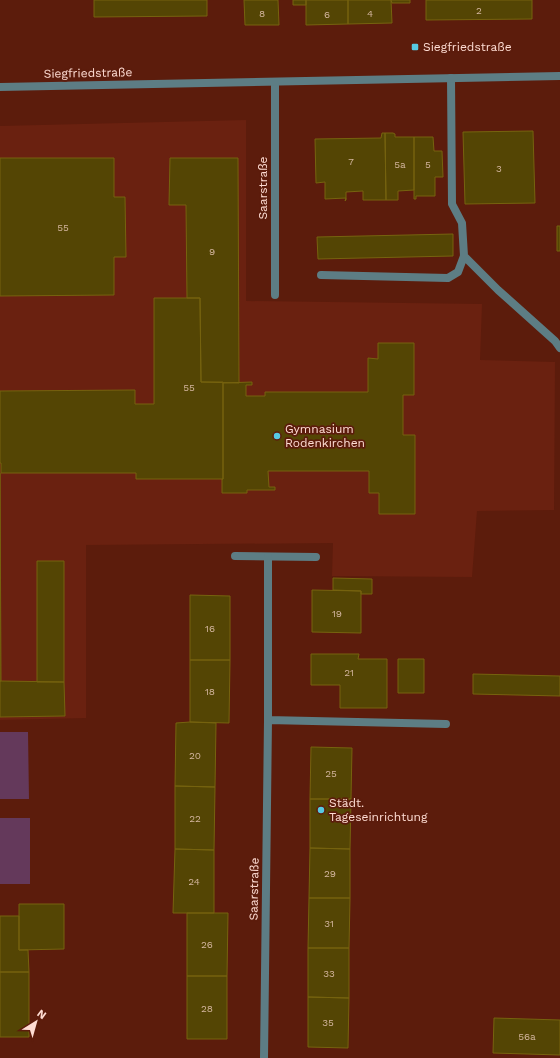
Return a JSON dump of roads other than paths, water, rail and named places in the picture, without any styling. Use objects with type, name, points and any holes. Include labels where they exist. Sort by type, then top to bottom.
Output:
[{"type":"street","name":"Siegfriedstraße","points":[[0,87],[560,76]]},
{"type":"street","points":[[321,275],[448,278],[458,272],[464,256],[462,223],[452,204],[451,78]]},
{"type":"street","name":"Saarstraße","points":[[275,82],[275,294]]},
{"type":"street","points":[[464,256],[498,290],[555,341],[560,348]]},
{"type":"street","points":[[235,556],[316,557]]},
{"type":"street","name":"Saarstraße","points":[[264,1058],[268,720],[268,557]]},
{"type":"street","points":[[268,720],[446,724]]},
{"type":"place","name":"Siegfriedstraße","points":[[415,47]]},
{"type":"place","name":"Gymnasium Rodenkirchen","points":[[277,436]]},
{"type":"place","name":"Städt. Tageseinrichtung","points":[[321,810]]}]
